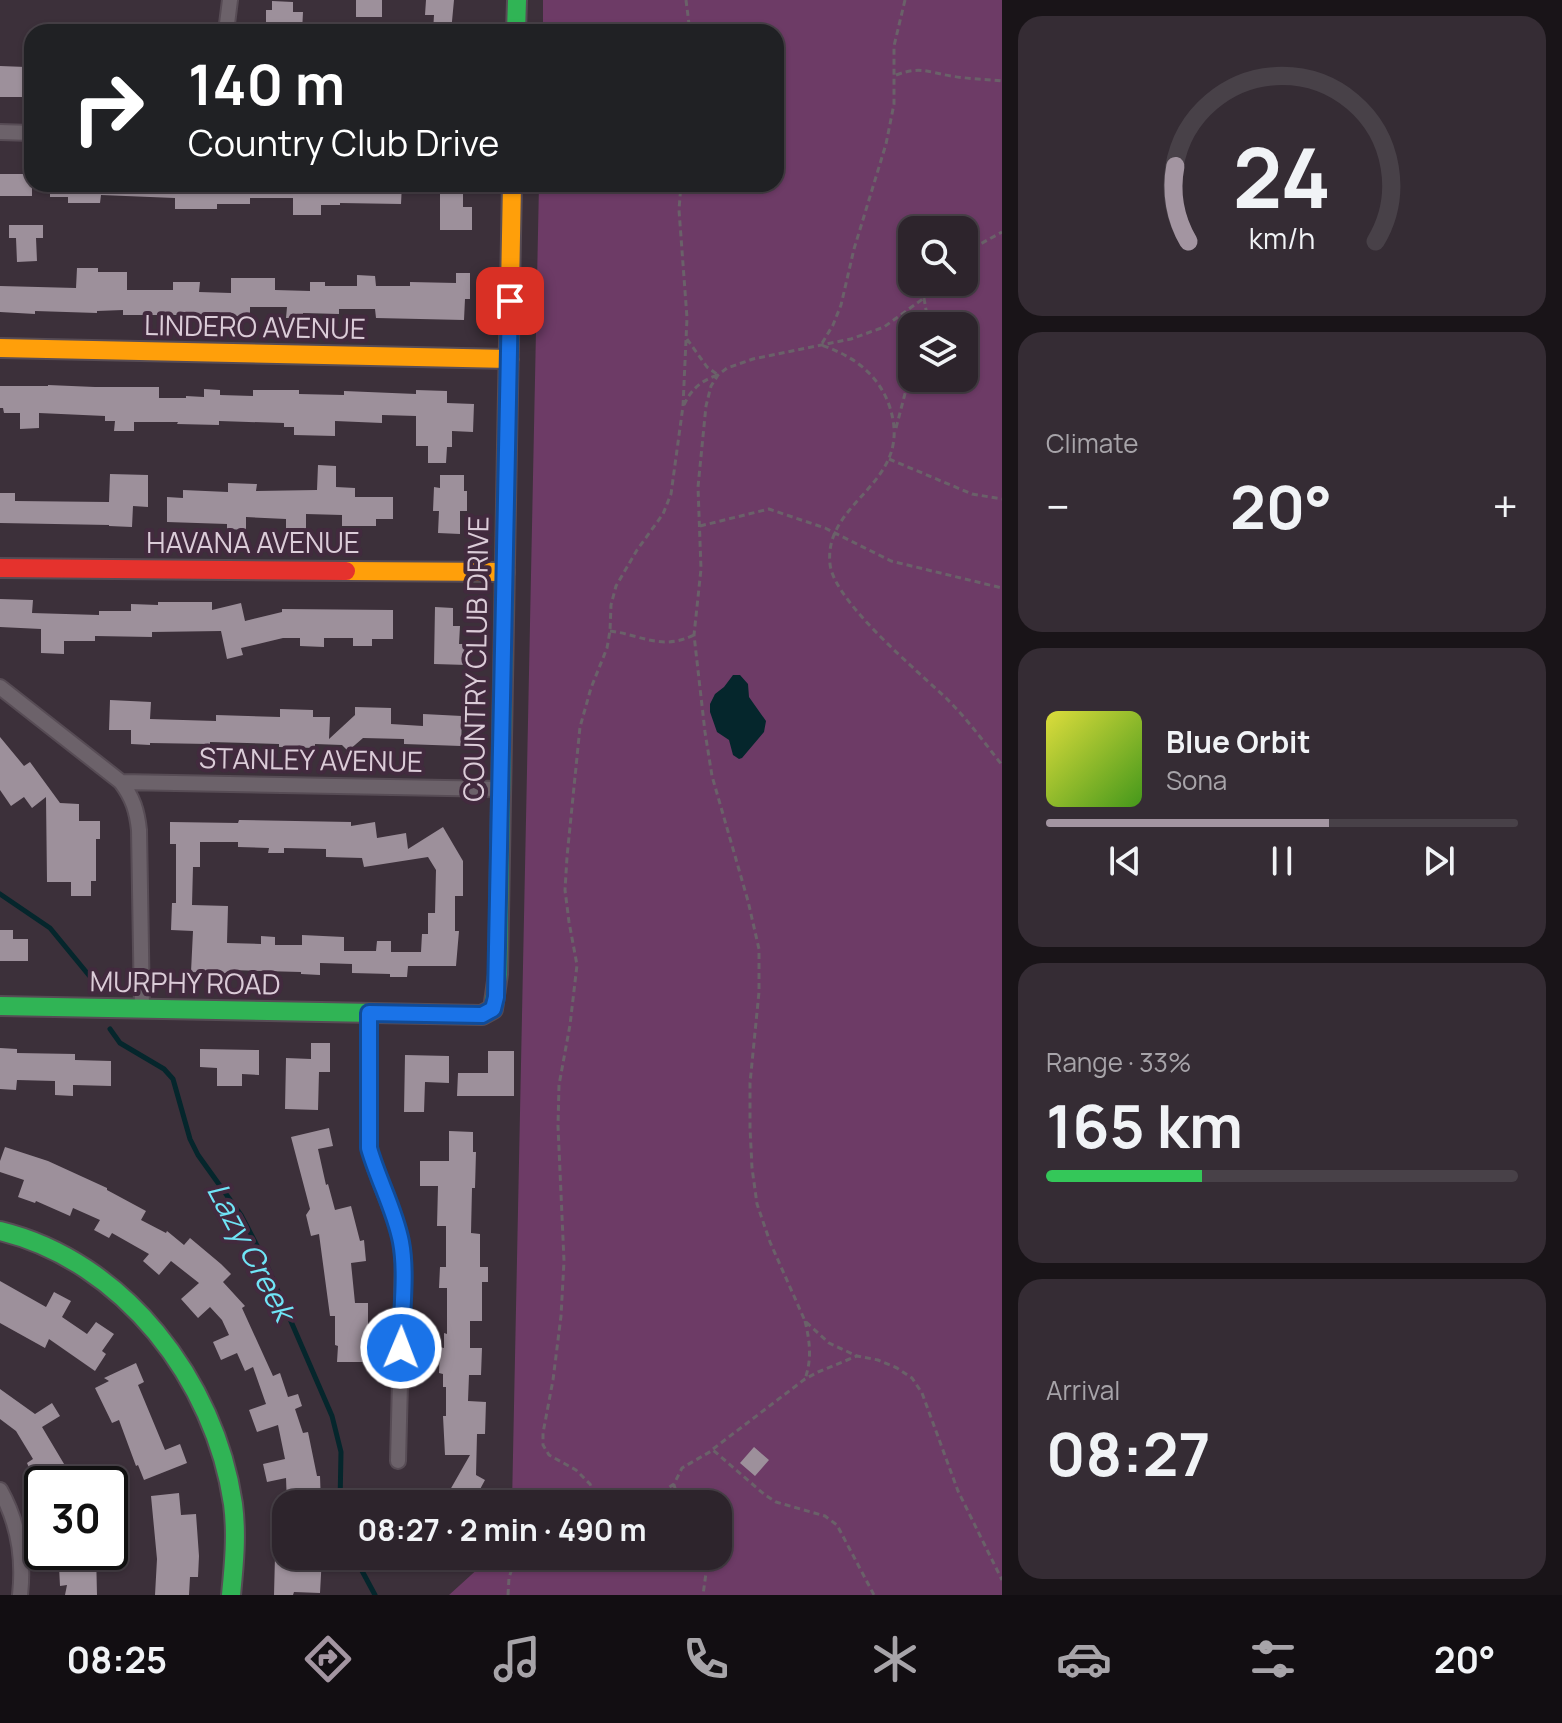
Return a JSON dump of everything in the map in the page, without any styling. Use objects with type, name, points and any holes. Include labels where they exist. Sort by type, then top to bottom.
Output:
[{"type":"street","points":[[227,24],[230,0]]},
{"type":"street","points":[[516,24],[517,0]]},
{"type":"street","points":[[0,132],[24,133]]},
{"type":"street","name":"COUNTRY CLUB DRIVE","points":[[369,1013],[482,1015],[493,1009],[496,997],[512,192]]},
{"type":"street","name":"LINDERO AVENUE","points":[[0,348],[509,359]]},
{"type":"street","name":"HAVANA AVENUE","points":[[0,568],[505,572]]},
{"type":"street","points":[[0,687],[121,782],[131,796],[137,811],[139,830],[142,1009]]},
{"type":"street","name":"STANLEY AVENUE","points":[[121,782],[501,789]]},
{"type":"street","name":"MURPHY ROAD","points":[[0,1006],[369,1013]]},
{"type":"street","points":[[369,1013],[369,1148],[398,1228],[403,1263],[398,1461]]},
{"type":"street","points":[[0,1231],[48,1248],[97,1276],[124,1298],[160,1336],[186,1370],[211,1420],[227,1470],[235,1518],[235,1571],[231,1595]]},
{"type":"street","points":[[0,1490],[21,1552],[20,1595]]},
{"type":"path","points":[[686,0],[689,24]]},
{"type":"path","points":[[821,345],[841,305],[854,249],[886,144],[894,104],[894,46],[905,0]]},
{"type":"path","points":[[894,75],[912,69],[1002,81]]},
{"type":"path","points":[[593,1490],[576,1470],[549,1455],[543,1445],[559,1329],[564,1261],[559,1085],[577,965],[565,890],[567,857],[580,727],[607,648],[616,586],[663,514],[671,494],[683,406],[687,318],[680,192]]},
{"type":"path","points":[[978,245],[1002,232]]},
{"type":"path","points":[[805,1379],[810,1364],[810,1340],[805,1321],[757,1204],[752,1168],[750,1083],[759,992],[759,949],[712,776],[694,635],[701,569],[698,487],[706,406],[711,386],[727,368],[753,359],[851,339],[884,327],[924,298],[926,312]]},
{"type":"path","points":[[686,338],[707,367],[718,375]]},
{"type":"path","points":[[821,345],[854,360],[876,379],[890,408],[895,432]]},
{"type":"path","points":[[683,406],[688,396],[705,379],[718,375]]},
{"type":"path","points":[[905,392],[889,459],[835,534],[829,555],[833,578],[863,617],[964,716],[1002,765]]},
{"type":"path","points":[[889,459],[972,494],[1002,499]]},
{"type":"path","points":[[700,526],[769,509],[825,528],[891,561],[1002,588]]},
{"type":"path","points":[[610,631],[661,643],[694,635]]},
{"type":"path","points":[[805,1321],[829,1343],[857,1356],[897,1368],[912,1378],[922,1393],[958,1491],[1002,1580]]},
{"type":"path","points":[[665,1490],[674,1484],[682,1468],[713,1450],[805,1379],[857,1356]]},
{"type":"path","points":[[713,1450],[776,1502],[825,1516],[837,1525],[874,1595]]},
{"type":"path","points":[[674,1484],[676,1490]]},
{"type":"path","points":[[508,1595],[512,1570]]},
{"type":"path","points":[[703,1595],[705,1570]]},
{"type":"shaded area","points":[[543,0],[1002,0],[1002,1595],[449,1595],[477,1570],[732,1570],[732,1490],[512,1490],[539,192],[784,192],[784,24],[543,24]]},
{"type":"water","points":[[733,675],[740,675],[748,684],[749,697],[766,721],[764,732],[739,759],[733,755],[729,740],[717,732],[710,712],[715,694]]},
{"type":"building","points":[[356,0],[382,0],[382,17],[356,17]]},
{"type":"building","points":[[426,0],[454,0],[452,24],[433,24],[434,15],[425,15]]},
{"type":"building","points":[[272,1],[293,2],[293,12],[303,12],[302,24],[266,24],[266,10],[272,10]]},
{"type":"building","points":[[0,66],[24,67],[24,97],[0,97]]},
{"type":"building","points":[[0,174],[24,174],[24,192],[32,192],[32,196],[0,196]]},
{"type":"building","points":[[50,192],[402,192],[401,204],[321,205],[321,215],[293,215],[293,198],[250,198],[250,204],[217,204],[217,209],[175,209],[175,198],[101,195],[100,203],[68,203],[68,197],[50,197]]},
{"type":"building","points":[[440,192],[463,192],[463,207],[472,207],[472,230],[440,230]]},
{"type":"building","points":[[9,225],[43,225],[43,238],[36,238],[37,261],[17,262],[16,238],[9,238]]},
{"type":"building","points":[[77,268],[127,272],[127,290],[173,290],[173,282],[200,282],[199,292],[231,293],[231,278],[275,278],[275,290],[310,291],[310,282],[325,282],[325,286],[357,286],[357,275],[375,276],[376,286],[410,286],[410,282],[456,283],[456,273],[470,273],[470,299],[465,299],[464,320],[376,318],[375,309],[339,309],[339,314],[303,313],[303,318],[286,318],[287,307],[250,307],[250,317],[203,315],[203,319],[184,318],[184,315],[123,315],[123,310],[97,313],[0,312],[0,286],[76,288]]},
{"type":"building","points":[[0,386],[159,387],[159,398],[204,397],[204,389],[220,390],[220,395],[253,396],[253,390],[299,390],[299,394],[344,395],[344,391],[416,394],[416,390],[447,391],[447,403],[474,404],[473,432],[452,431],[452,447],[447,447],[446,463],[428,463],[428,446],[416,446],[416,416],[382,415],[382,423],[335,421],[335,436],[294,435],[294,427],[284,427],[284,423],[219,421],[219,425],[134,422],[134,431],[114,431],[115,421],[105,421],[105,416],[39,413],[39,428],[20,429],[20,413],[4,413],[0,408]]},
{"type":"building","points":[[318,465],[336,466],[336,487],[355,488],[355,497],[393,497],[393,519],[376,519],[376,526],[342,526],[342,515],[306,514],[306,531],[286,531],[286,519],[246,517],[246,530],[227,529],[227,524],[167,522],[167,497],[183,498],[183,490],[228,492],[228,483],[257,484],[256,491],[317,490]]},
{"type":"building","points":[[110,474],[148,475],[148,507],[133,506],[132,527],[0,523],[0,493],[15,493],[15,501],[109,502]]},
{"type":"building","points":[[440,475],[464,475],[467,511],[460,511],[460,534],[438,533],[439,511],[433,511],[434,487],[440,488]]},
{"type":"building","points":[[0,599],[33,600],[32,613],[99,615],[99,611],[131,611],[131,604],[212,602],[212,610],[241,603],[245,621],[282,612],[282,609],[393,610],[393,639],[372,639],[372,646],[353,646],[353,638],[324,638],[324,647],[300,646],[300,638],[283,638],[241,648],[243,655],[227,659],[221,631],[152,632],[152,637],[95,636],[95,641],[64,641],[64,654],[41,653],[41,629],[0,627]]},
{"type":"building","points":[[435,607],[453,608],[453,626],[460,626],[459,644],[467,644],[467,665],[434,664]]},
{"type":"building","points":[[110,700],[151,702],[150,719],[216,721],[216,715],[280,717],[280,709],[313,710],[313,717],[330,717],[329,739],[355,715],[355,707],[391,708],[391,724],[423,726],[423,714],[462,716],[461,746],[404,744],[404,739],[363,738],[348,751],[342,745],[315,744],[315,748],[210,742],[131,744],[131,730],[109,730]]},
{"type":"building","points":[[0,737],[24,766],[30,762],[60,803],[79,804],[79,821],[100,821],[100,839],[96,839],[96,881],[91,881],[91,896],[71,896],[71,882],[47,882],[46,797],[32,808],[24,797],[11,806],[0,790]]},
{"type":"building","points":[[239,820],[351,822],[351,826],[375,822],[377,838],[406,833],[408,849],[443,827],[463,861],[463,896],[455,896],[455,931],[459,931],[456,966],[408,966],[407,977],[352,973],[352,964],[320,963],[320,975],[231,970],[231,974],[191,972],[193,931],[171,930],[172,903],[176,903],[176,844],[170,844],[170,822],[238,823]],"holes":[[[200,842],[238,842],[238,847],[269,848],[268,853],[284,853],[284,848],[326,849],[326,857],[362,858],[364,867],[428,857],[436,870],[435,913],[428,913],[428,934],[422,934],[421,952],[391,952],[391,941],[377,941],[376,951],[344,951],[344,937],[302,935],[302,945],[275,945],[275,937],[261,936],[261,944],[227,943],[228,906],[192,905],[193,867],[200,867]]]},
{"type":"building","points":[[0,930],[13,930],[13,939],[28,939],[28,961],[0,961]]},
{"type":"building","points":[[311,1043],[330,1043],[330,1072],[319,1072],[318,1110],[285,1109],[286,1058],[311,1059]]},
{"type":"building","points":[[0,1048],[17,1049],[17,1053],[75,1054],[75,1060],[111,1061],[111,1086],[73,1085],[73,1096],[55,1095],[55,1081],[17,1080],[16,1090],[0,1089]]},
{"type":"building","points":[[200,1049],[259,1050],[259,1075],[242,1074],[242,1086],[217,1086],[217,1068],[200,1067]]},
{"type":"building","points":[[488,1051],[514,1051],[514,1096],[457,1096],[458,1073],[488,1073]]},
{"type":"building","points":[[405,1055],[449,1056],[449,1083],[425,1082],[424,1112],[404,1112]]},
{"type":"building","points":[[329,1128],[333,1146],[318,1149],[326,1185],[335,1210],[351,1206],[360,1241],[364,1240],[366,1261],[351,1263],[355,1303],[368,1303],[368,1324],[372,1324],[372,1347],[368,1347],[368,1362],[337,1362],[335,1316],[330,1316],[319,1234],[311,1236],[306,1215],[310,1209],[291,1137]]},
{"type":"building","points":[[449,1131],[473,1132],[473,1152],[476,1152],[471,1233],[480,1234],[480,1267],[488,1267],[488,1282],[482,1282],[482,1321],[470,1321],[470,1348],[482,1348],[481,1375],[469,1375],[468,1401],[486,1402],[485,1434],[477,1434],[476,1475],[485,1480],[480,1490],[450,1490],[470,1455],[445,1455],[443,1416],[446,1416],[446,1387],[443,1387],[443,1374],[439,1373],[440,1347],[444,1348],[444,1333],[447,1334],[447,1288],[439,1288],[440,1267],[446,1267],[446,1226],[437,1226],[438,1186],[420,1186],[420,1161],[449,1161]]},
{"type":"building","points":[[5,1147],[48,1161],[107,1188],[146,1211],[141,1220],[167,1231],[184,1245],[190,1238],[231,1274],[223,1282],[245,1306],[242,1308],[273,1376],[280,1373],[288,1397],[298,1394],[302,1406],[295,1409],[303,1433],[308,1432],[317,1476],[320,1476],[320,1490],[286,1490],[286,1478],[267,1482],[263,1464],[285,1459],[278,1425],[257,1432],[249,1410],[266,1404],[253,1367],[245,1371],[237,1353],[221,1360],[213,1342],[229,1335],[222,1320],[210,1307],[198,1318],[181,1299],[199,1283],[171,1261],[159,1275],[143,1261],[149,1254],[112,1233],[109,1238],[94,1230],[100,1220],[73,1208],[70,1216],[36,1201],[18,1197],[24,1180],[0,1172]]},
{"type":"building","points":[[0,1281],[46,1307],[54,1292],[71,1301],[62,1317],[87,1334],[96,1322],[114,1334],[102,1351],[106,1354],[95,1371],[49,1339],[45,1348],[0,1323]]},
{"type":"building","points":[[136,1363],[144,1382],[138,1385],[165,1450],[180,1444],[187,1463],[144,1480],[119,1420],[112,1423],[95,1388],[109,1381],[104,1378]]},
{"type":"building","points":[[0,1389],[35,1414],[52,1403],[60,1416],[42,1427],[65,1466],[28,1466],[27,1463],[33,1459],[16,1431],[0,1419]]},
{"type":"building","points":[[754,1447],[769,1460],[755,1476],[740,1463]]},
{"type":"building","points":[[179,1493],[181,1515],[196,1514],[198,1577],[190,1577],[189,1595],[155,1595],[157,1559],[151,1496]]},
{"type":"building","points":[[59,1570],[96,1570],[97,1595],[65,1595],[67,1585],[60,1586]]},
{"type":"building","points":[[275,1570],[321,1570],[320,1593],[274,1595]]},
{"type":"waterway","name":"Lazy Creek","points":[[0,894],[50,928],[92,979]]},
{"type":"waterway","name":"Lazy Creek","points":[[110,1029],[120,1043],[164,1069],[173,1079],[190,1139],[198,1155],[241,1215],[264,1259],[332,1416],[341,1452],[340,1490]]},
{"type":"waterway","name":"Lazy Creek","points":[[362,1570],[375,1595]]},
{"type":"traffic: fast","points":[[516,24],[517,0]]},
{"type":"traffic: fast","points":[[0,1006],[482,1015],[493,1009],[498,974],[507,446]]},
{"type":"traffic: fast","points":[[0,1231],[45,1246],[86,1269],[123,1298],[156,1333],[184,1371],[206,1414],[223,1458],[233,1504],[235,1538],[231,1595]]},
{"type":"traffic: slow","points":[[507,446],[512,192]]},
{"type":"traffic: slow","points":[[0,348],[509,359]]},
{"type":"traffic: slow","points":[[346,571],[505,572]]},
{"type":"traffic: jam","points":[[0,568],[346,571]]},
{"type":"route","points":[[401,1348],[401,1244],[369,1148],[369,1013],[482,1015],[493,1009],[496,997],[510,301]]}]
